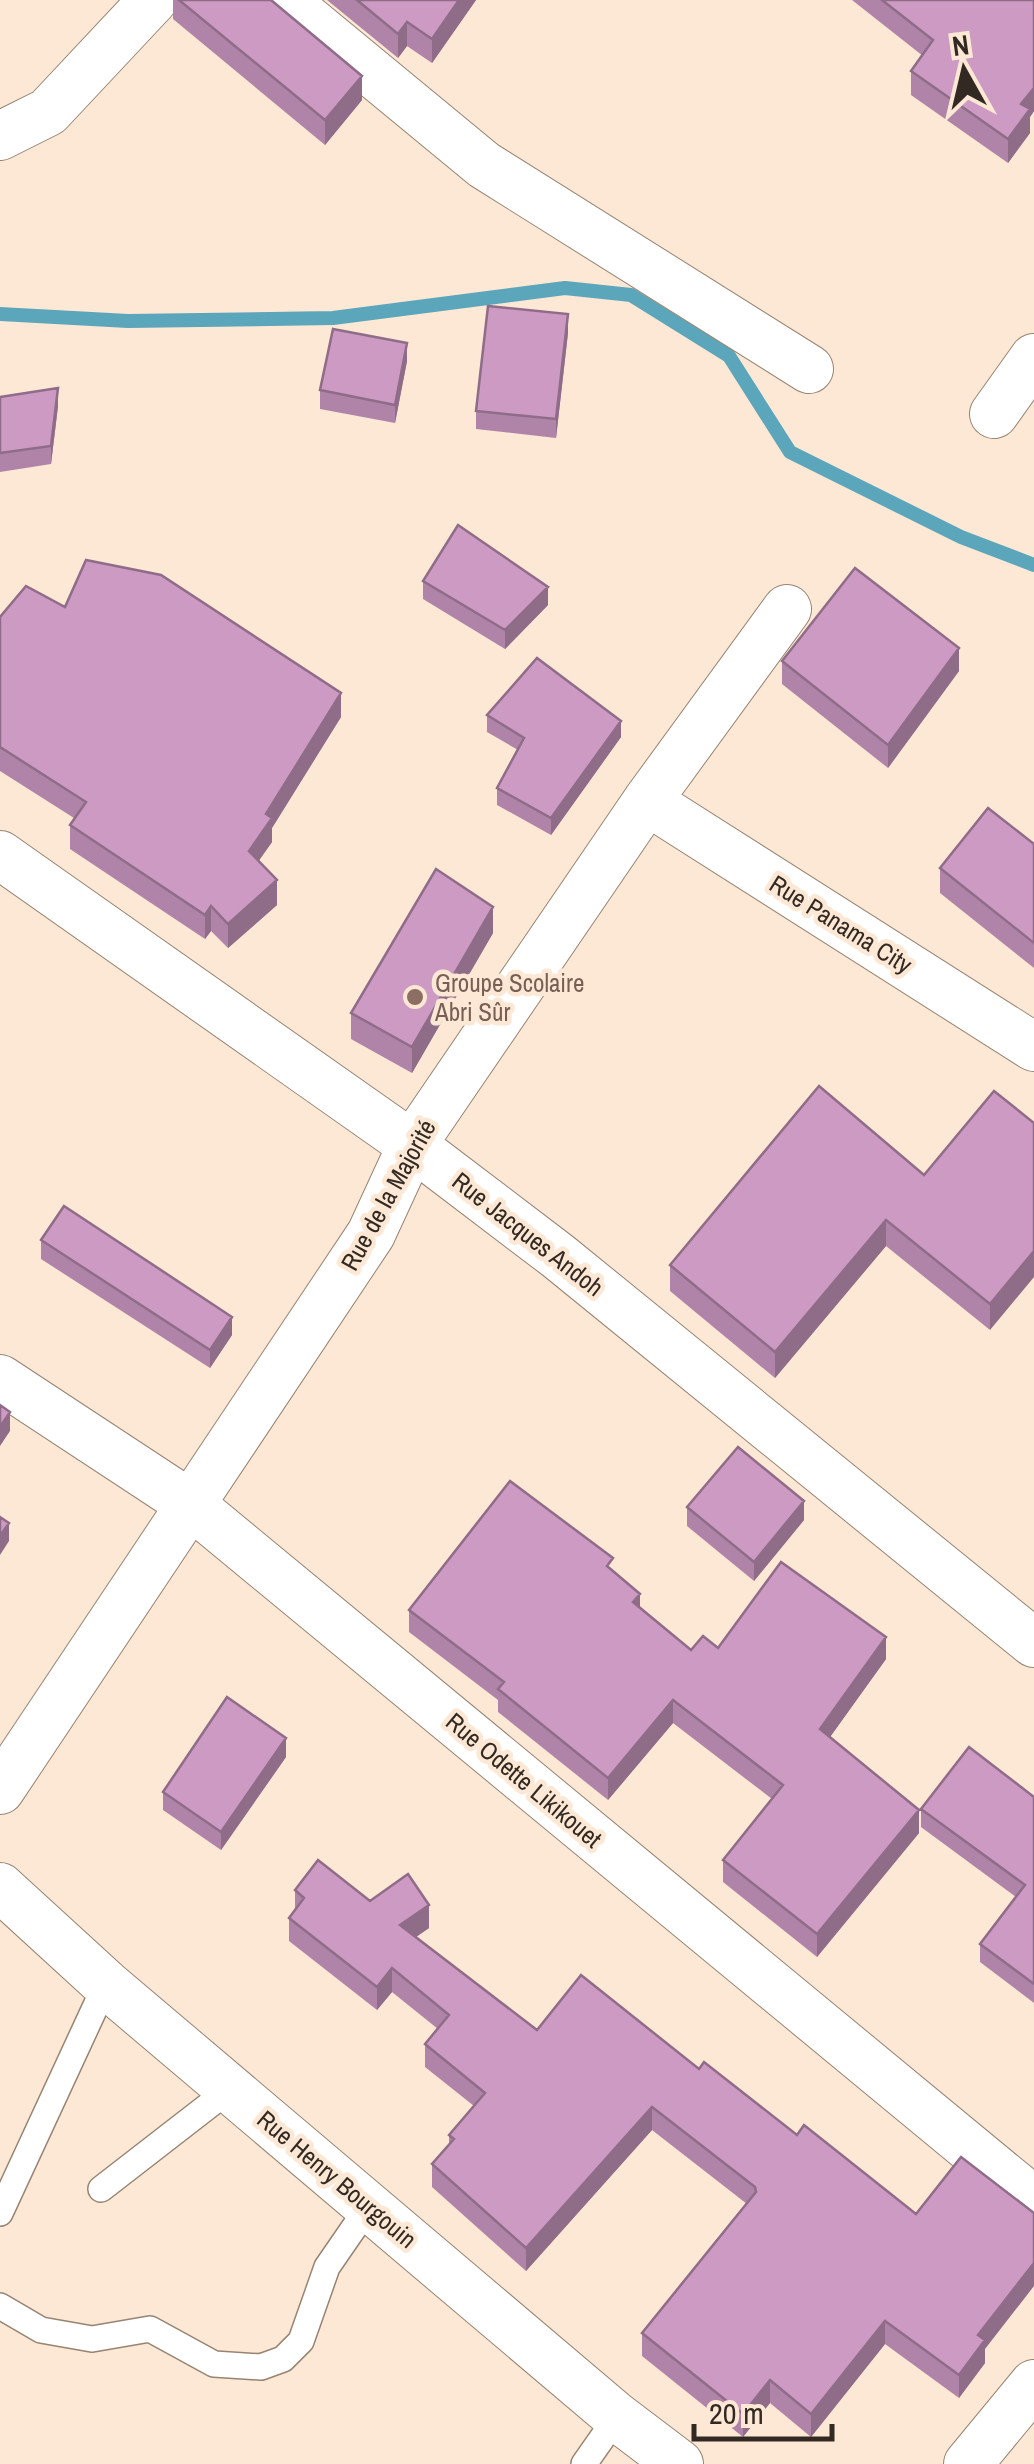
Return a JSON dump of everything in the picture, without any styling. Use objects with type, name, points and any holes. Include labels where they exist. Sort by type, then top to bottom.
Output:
[{"type":"street","points":[[0,136],[48,112],[154,0]]},
{"type":"street","points":[[284,0],[484,165],[809,369]]},
{"type":"street","points":[[994,414],[1034,358]]},
{"type":"street","name":"Rue de la Majorité","points":[[0,1790],[371,1234],[412,1144],[648,801],[787,609]]},
{"type":"street","name":"Rue Panama City","points":[[648,801],[1034,1047]]},
{"type":"street","name":"Rue Jacques Andoh","points":[[0,855],[412,1144],[558,1256],[1034,1643]]},
{"type":"street","name":"Rue Odette Likikouet","points":[[0,1379],[190,1504],[1034,2200]]},
{"type":"street","name":"Rue Henry Bourgouin","points":[[1,1888],[106,1984],[616,2417],[679,2464]]},
{"type":"street","points":[[968,2464],[1034,2384]]},
{"type":"lane","points":[[0,2213],[106,1984]]},
{"type":"lane","points":[[102,2189],[230,2088]]},
{"type":"lane","points":[[0,2306],[41,2330],[92,2340],[150,2329],[214,2364],[261,2367],[283,2359],[301,2341],[327,2266],[369,2206]]},
{"type":"lane","points":[[584,2464],[616,2417]]},
{"type":"building","points":[[179,0],[271,0],[362,76],[325,120]]},
{"type":"building","points":[[357,0],[459,0],[432,39],[407,22],[398,34]]},
{"type":"building","points":[[882,0],[1034,0],[1034,88],[1021,104],[1030,109],[1008,139],[911,71],[933,40]]},
{"type":"building","points":[[488,306],[568,314],[556,419],[476,411]]},
{"type":"building","points":[[333,329],[407,343],[395,405],[320,390]]},
{"type":"building","points":[[58,388],[51,446],[0,453],[0,397]]},
{"type":"building","points":[[458,525],[548,587],[505,630],[423,581]]},
{"type":"building","points":[[86,560],[161,575],[341,693],[266,814],[272,818],[249,851],[277,880],[228,924],[211,906],[205,915],[70,825],[86,802],[0,747],[0,617],[26,586],[65,607]]},
{"type":"building","points":[[855,568],[959,648],[888,745],[782,661]]},
{"type":"building","points":[[537,658],[621,721],[551,818],[497,788],[524,738],[487,715]]},
{"type":"building","points":[[988,808],[1034,844],[1034,943],[940,868]]},
{"type":"building","points":[[436,869],[493,907],[412,1047],[351,1013]]},
{"type":"building","points":[[819,1086],[924,1175],[994,1091],[1034,1123],[1034,1251],[990,1304],[886,1220],[775,1352],[670,1265]]},
{"type":"building","points":[[64,1206],[232,1317],[210,1350],[41,1240]]},
{"type":"building","points":[[0,1405],[10,1412],[0,1427]]},
{"type":"building","points":[[738,1447],[804,1501],[754,1562],[687,1507]]},
{"type":"building","points":[[510,1481],[613,1558],[607,1566],[640,1594],[633,1602],[691,1650],[703,1636],[718,1648],[781,1562],[886,1637],[820,1729],[919,1810],[817,1934],[723,1860],[783,1785],[673,1700],[608,1778],[498,1689],[504,1682],[409,1610]]},
{"type":"building","points":[[0,1517],[9,1523],[0,1536]]},
{"type":"building","points":[[227,1697],[286,1738],[221,1832],[163,1792]]},
{"type":"building","points":[[969,1747],[1034,1797],[1034,1984],[980,1944],[1025,1885],[921,1809]]},
{"type":"building","points":[[318,1860],[370,1901],[408,1874],[429,1905],[400,1925],[537,2030],[581,1975],[699,2069],[704,2062],[797,2135],[804,2125],[916,2214],[961,2157],[1034,2213],[1034,2263],[978,2335],[985,2340],[959,2375],[885,2321],[811,2414],[770,2380],[743,2414],[642,2333],[756,2192],[755,2187],[652,2107],[526,2248],[432,2164],[454,2139],[449,2135],[485,2093],[425,2044],[449,2015],[392,1968],[377,1987],[289,1918],[304,1898],[295,1890]]},
{"type":"waterway","points":[[0,314],[128,321],[333,318],[565,288],[631,295],[729,356],[790,452],[961,537],[1034,565]]},
{"type":"place","name":"Groupe Scolaire Abri Sûr","points":[[415,997]]}]
